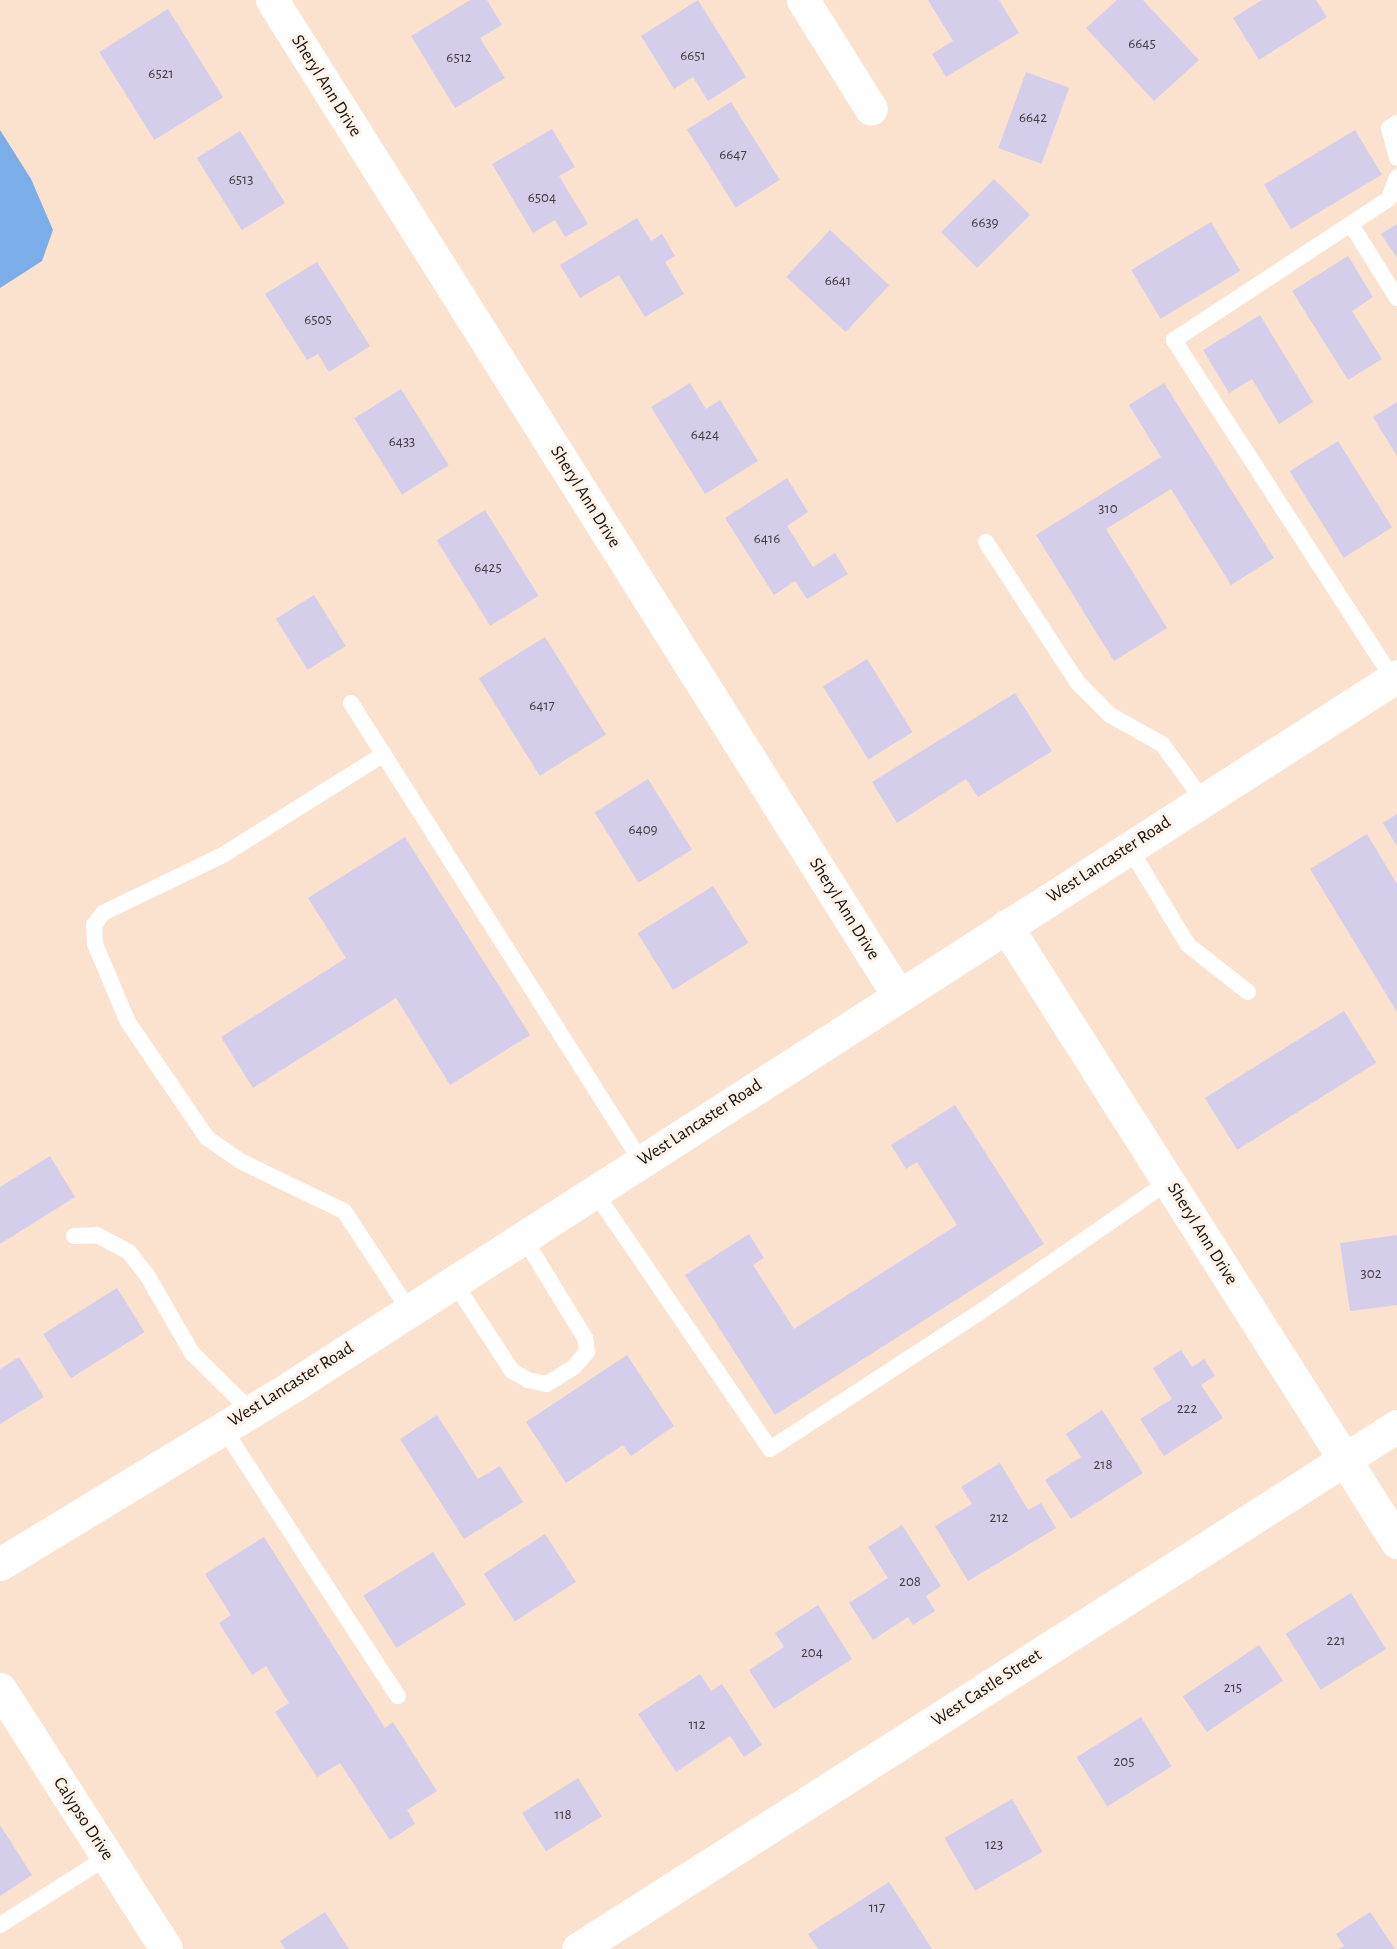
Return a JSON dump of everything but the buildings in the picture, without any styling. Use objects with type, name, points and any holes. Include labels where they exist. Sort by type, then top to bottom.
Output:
[{"type":"street","name":"Sheryl Ann Drive","points":[[272,0],[898,995]]},
{"type":"street","points":[[803,0],[871,109]]},
{"type":"street","name":"West Lancaster Road","points":[[0,1564],[251,1411],[1129,847],[1395,680]]},
{"type":"street","name":"Sheryl Ann Drive","points":[[1006,926],[1397,1542]]},
{"type":"street","name":"West Castle Street","points":[[578,1949],[1397,1426]]},
{"type":"street","name":"Calypso Drive","points":[[0,1689],[166,1949]]},
{"type":"lane","points":[[1397,123],[1389,128],[1397,158]]},
{"type":"lane","points":[[1395,680],[1174,340],[1352,226],[1389,199],[1397,177]]},
{"type":"lane","points":[[1352,226],[1397,298]]},
{"type":"lane","points":[[986,542],[1078,683],[1110,715],[1162,744],[1203,800]]},
{"type":"lane","points":[[351,703],[641,1161]]},
{"type":"lane","points":[[384,754],[223,855],[103,913],[94,924],[95,944],[128,1022],[207,1138],[242,1162],[344,1211],[409,1310]]},
{"type":"lane","points":[[1129,847],[1188,945],[1248,992]]},
{"type":"lane","points":[[594,1191],[770,1449],[983,1310],[1168,1182]]},
{"type":"lane","points":[[74,1236],[97,1235],[129,1252],[147,1275],[192,1353],[251,1411]]},
{"type":"lane","points":[[454,1282],[512,1371],[528,1380],[547,1384],[573,1368],[588,1352],[585,1338],[523,1237]]},
{"type":"lane","points":[[223,1428],[398,1696]]},
{"type":"lane","points":[[0,1925],[107,1857]]},
{"type":"water","points":[[0,130],[31,179],[53,230],[42,261],[0,288]]}]
